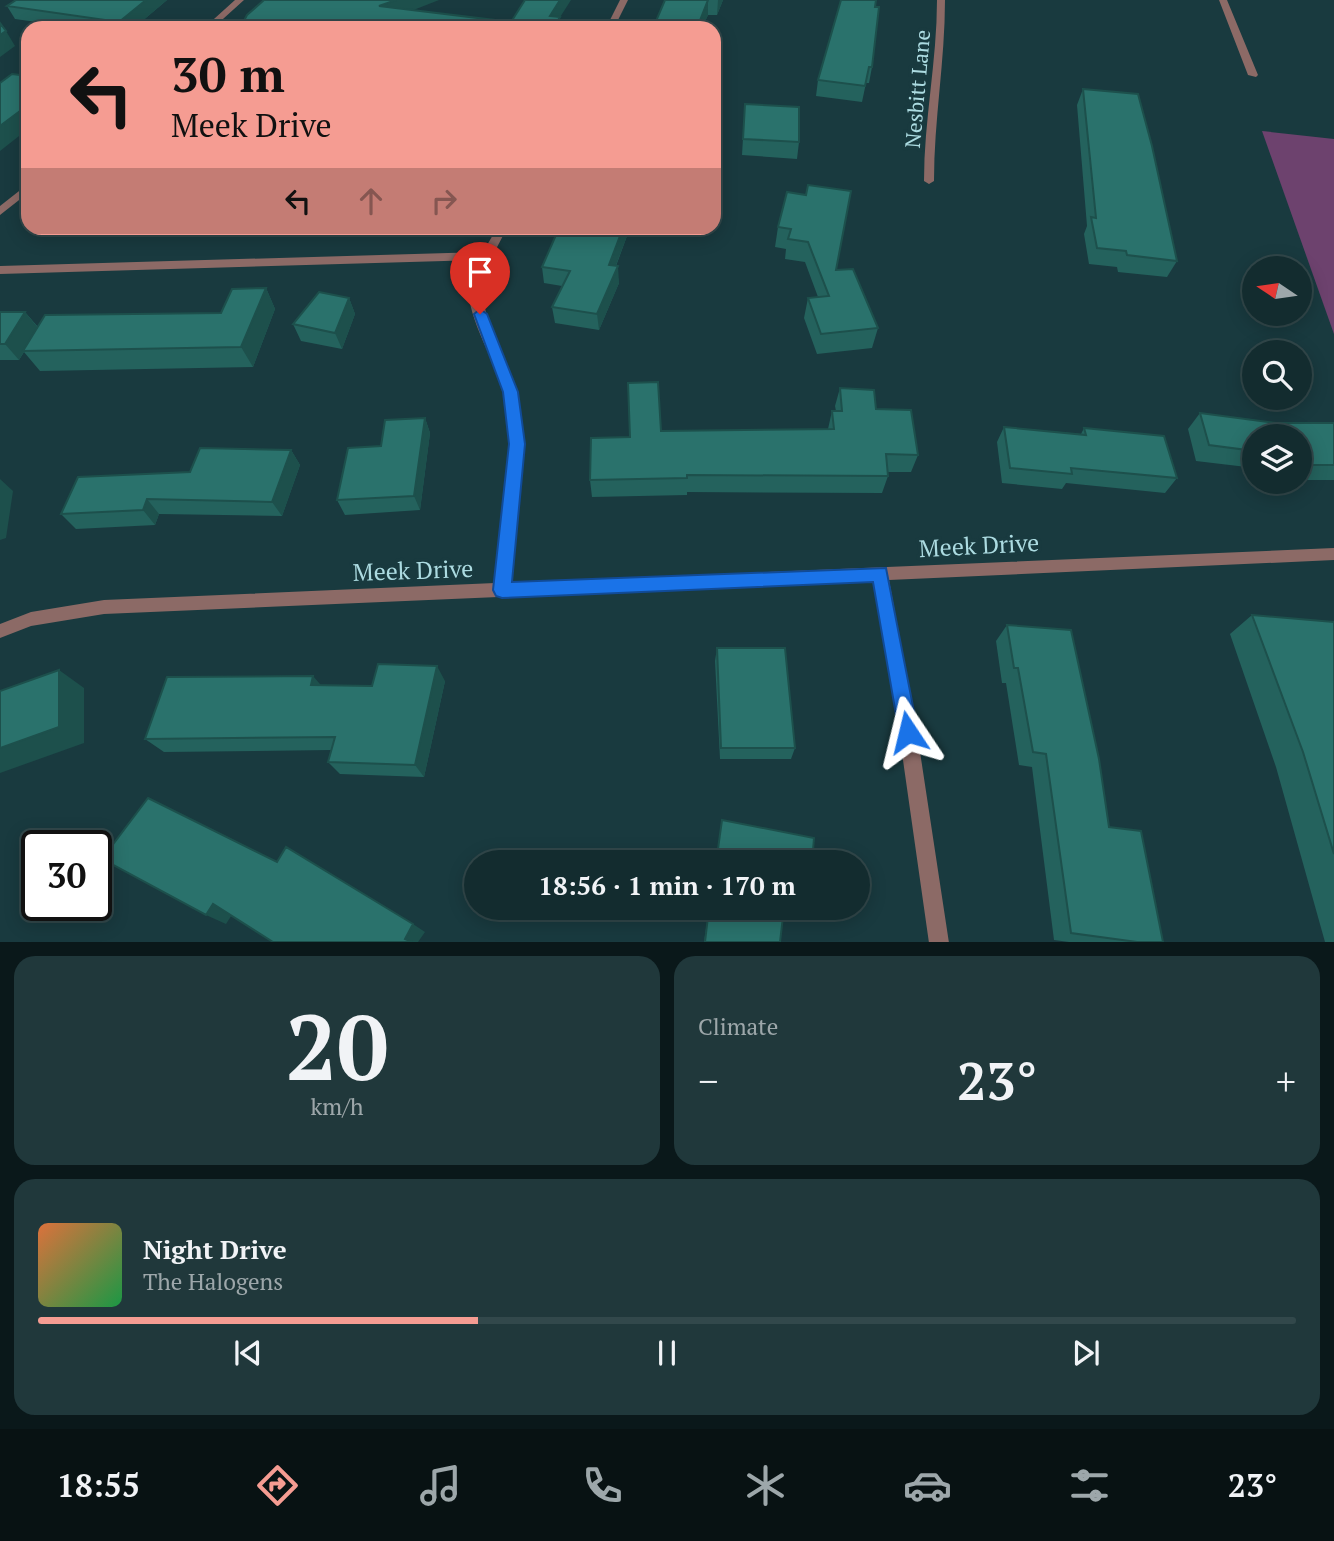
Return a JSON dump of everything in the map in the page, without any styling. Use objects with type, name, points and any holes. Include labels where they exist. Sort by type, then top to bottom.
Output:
[{"type":"street","points":[[216,21],[240,0]]},
{"type":"street","points":[[614,21],[624,0]]},
{"type":"street","name":"Nesbitt Lane","points":[[929,181],[933,100],[942,33],[941,0]]},
{"type":"street","points":[[1223,0],[1253,75]]},
{"type":"street","points":[[0,212],[21,193]]},
{"type":"street","points":[[498,235],[475,278],[475,297],[485,331],[511,392],[517,444],[502,590]]},
{"type":"street","points":[[0,270],[486,256]]},
{"type":"street","name":"Meek Drive","points":[[0,631],[31,619],[104,607],[1334,554]]},
{"type":"street","points":[[880,574],[908,732],[939,942]]},
{"type":"shaded area","points":[[1262,131],[1334,139],[1334,334],[1312,272],[1312,256],[1306,256]]},
{"type":"building","points":[[16,0],[146,0],[120,21],[7,6]]},
{"type":"building","points":[[264,0],[396,0],[379,6],[503,21],[244,21]]},
{"type":"building","points":[[525,0],[560,0],[550,16],[560,17],[557,21],[512,21]]},
{"type":"building","points":[[665,0],[708,0],[700,21],[656,21]]},
{"type":"building","points":[[841,0],[876,0],[875,7],[879,7],[872,67],[869,67],[865,86],[818,80]]},
{"type":"building","points":[[0,23],[6,31],[0,35]]},
{"type":"building","points":[[12,74],[21,75],[21,110],[0,126],[0,83]]},
{"type":"building","points":[[1083,89],[1138,94],[1177,261],[1097,248],[1091,217],[1096,218]]},
{"type":"building","points":[[745,104],[799,107],[799,142],[743,139]]},
{"type":"building","points":[[808,185],[851,191],[836,270],[853,269],[878,328],[821,334],[808,298],[829,296],[808,242],[788,239],[791,229],[778,227],[787,192],[806,195]]},
{"type":"building","points":[[556,235],[620,235],[609,265],[618,266],[597,314],[552,307],[570,271],[542,267]]},
{"type":"building","points":[[266,288],[241,347],[23,351],[45,315],[221,313],[232,289]]},
{"type":"building","points":[[319,292],[349,298],[335,333],[293,324]]},
{"type":"building","points":[[0,312],[25,312],[5,344],[0,344]]},
{"type":"building","points":[[658,382],[661,431],[834,429],[832,411],[842,411],[840,388],[874,390],[876,409],[911,410],[918,455],[886,454],[888,476],[687,475],[687,478],[590,480],[591,438],[630,437],[628,383]]},
{"type":"building","points":[[1200,413],[1276,423],[1334,423],[1334,465],[1312,465],[1312,424],[1242,424],[1242,449],[1209,445]]},
{"type":"building","points":[[425,418],[414,496],[337,500],[348,448],[381,446],[385,420]]},
{"type":"building","points":[[1004,427],[1086,435],[1084,428],[1164,436],[1177,478],[1071,468],[1072,474],[1010,468]]},
{"type":"building","points":[[200,448],[291,450],[272,502],[147,499],[143,510],[61,514],[78,477],[190,472]]},
{"type":"building","points":[[1252,615],[1334,622],[1334,854],[1303,752]]},
{"type":"building","points":[[1007,625],[1071,630],[1099,759],[1109,827],[1141,831],[1163,942],[1137,942],[1071,933],[1046,754],[1033,752],[1018,668],[1014,668]]},
{"type":"building","points":[[717,648],[785,648],[795,748],[721,748]]},
{"type":"building","points":[[378,664],[437,666],[415,765],[328,762],[335,737],[145,739],[167,677],[313,676],[311,685],[372,686]]},
{"type":"building","points":[[59,670],[59,727],[0,748],[0,691]]},
{"type":"building","points":[[148,798],[277,862],[286,847],[413,924],[405,939],[412,942],[273,942],[213,904],[206,915],[112,864],[112,846]]},
{"type":"building","points":[[722,820],[814,838],[813,850],[718,850]]},
{"type":"building","points":[[708,920],[783,920],[780,942],[705,942]]},
{"type":"route","points":[[480,314],[511,392],[517,444],[510,489],[502,590],[880,574],[908,732]]}]
